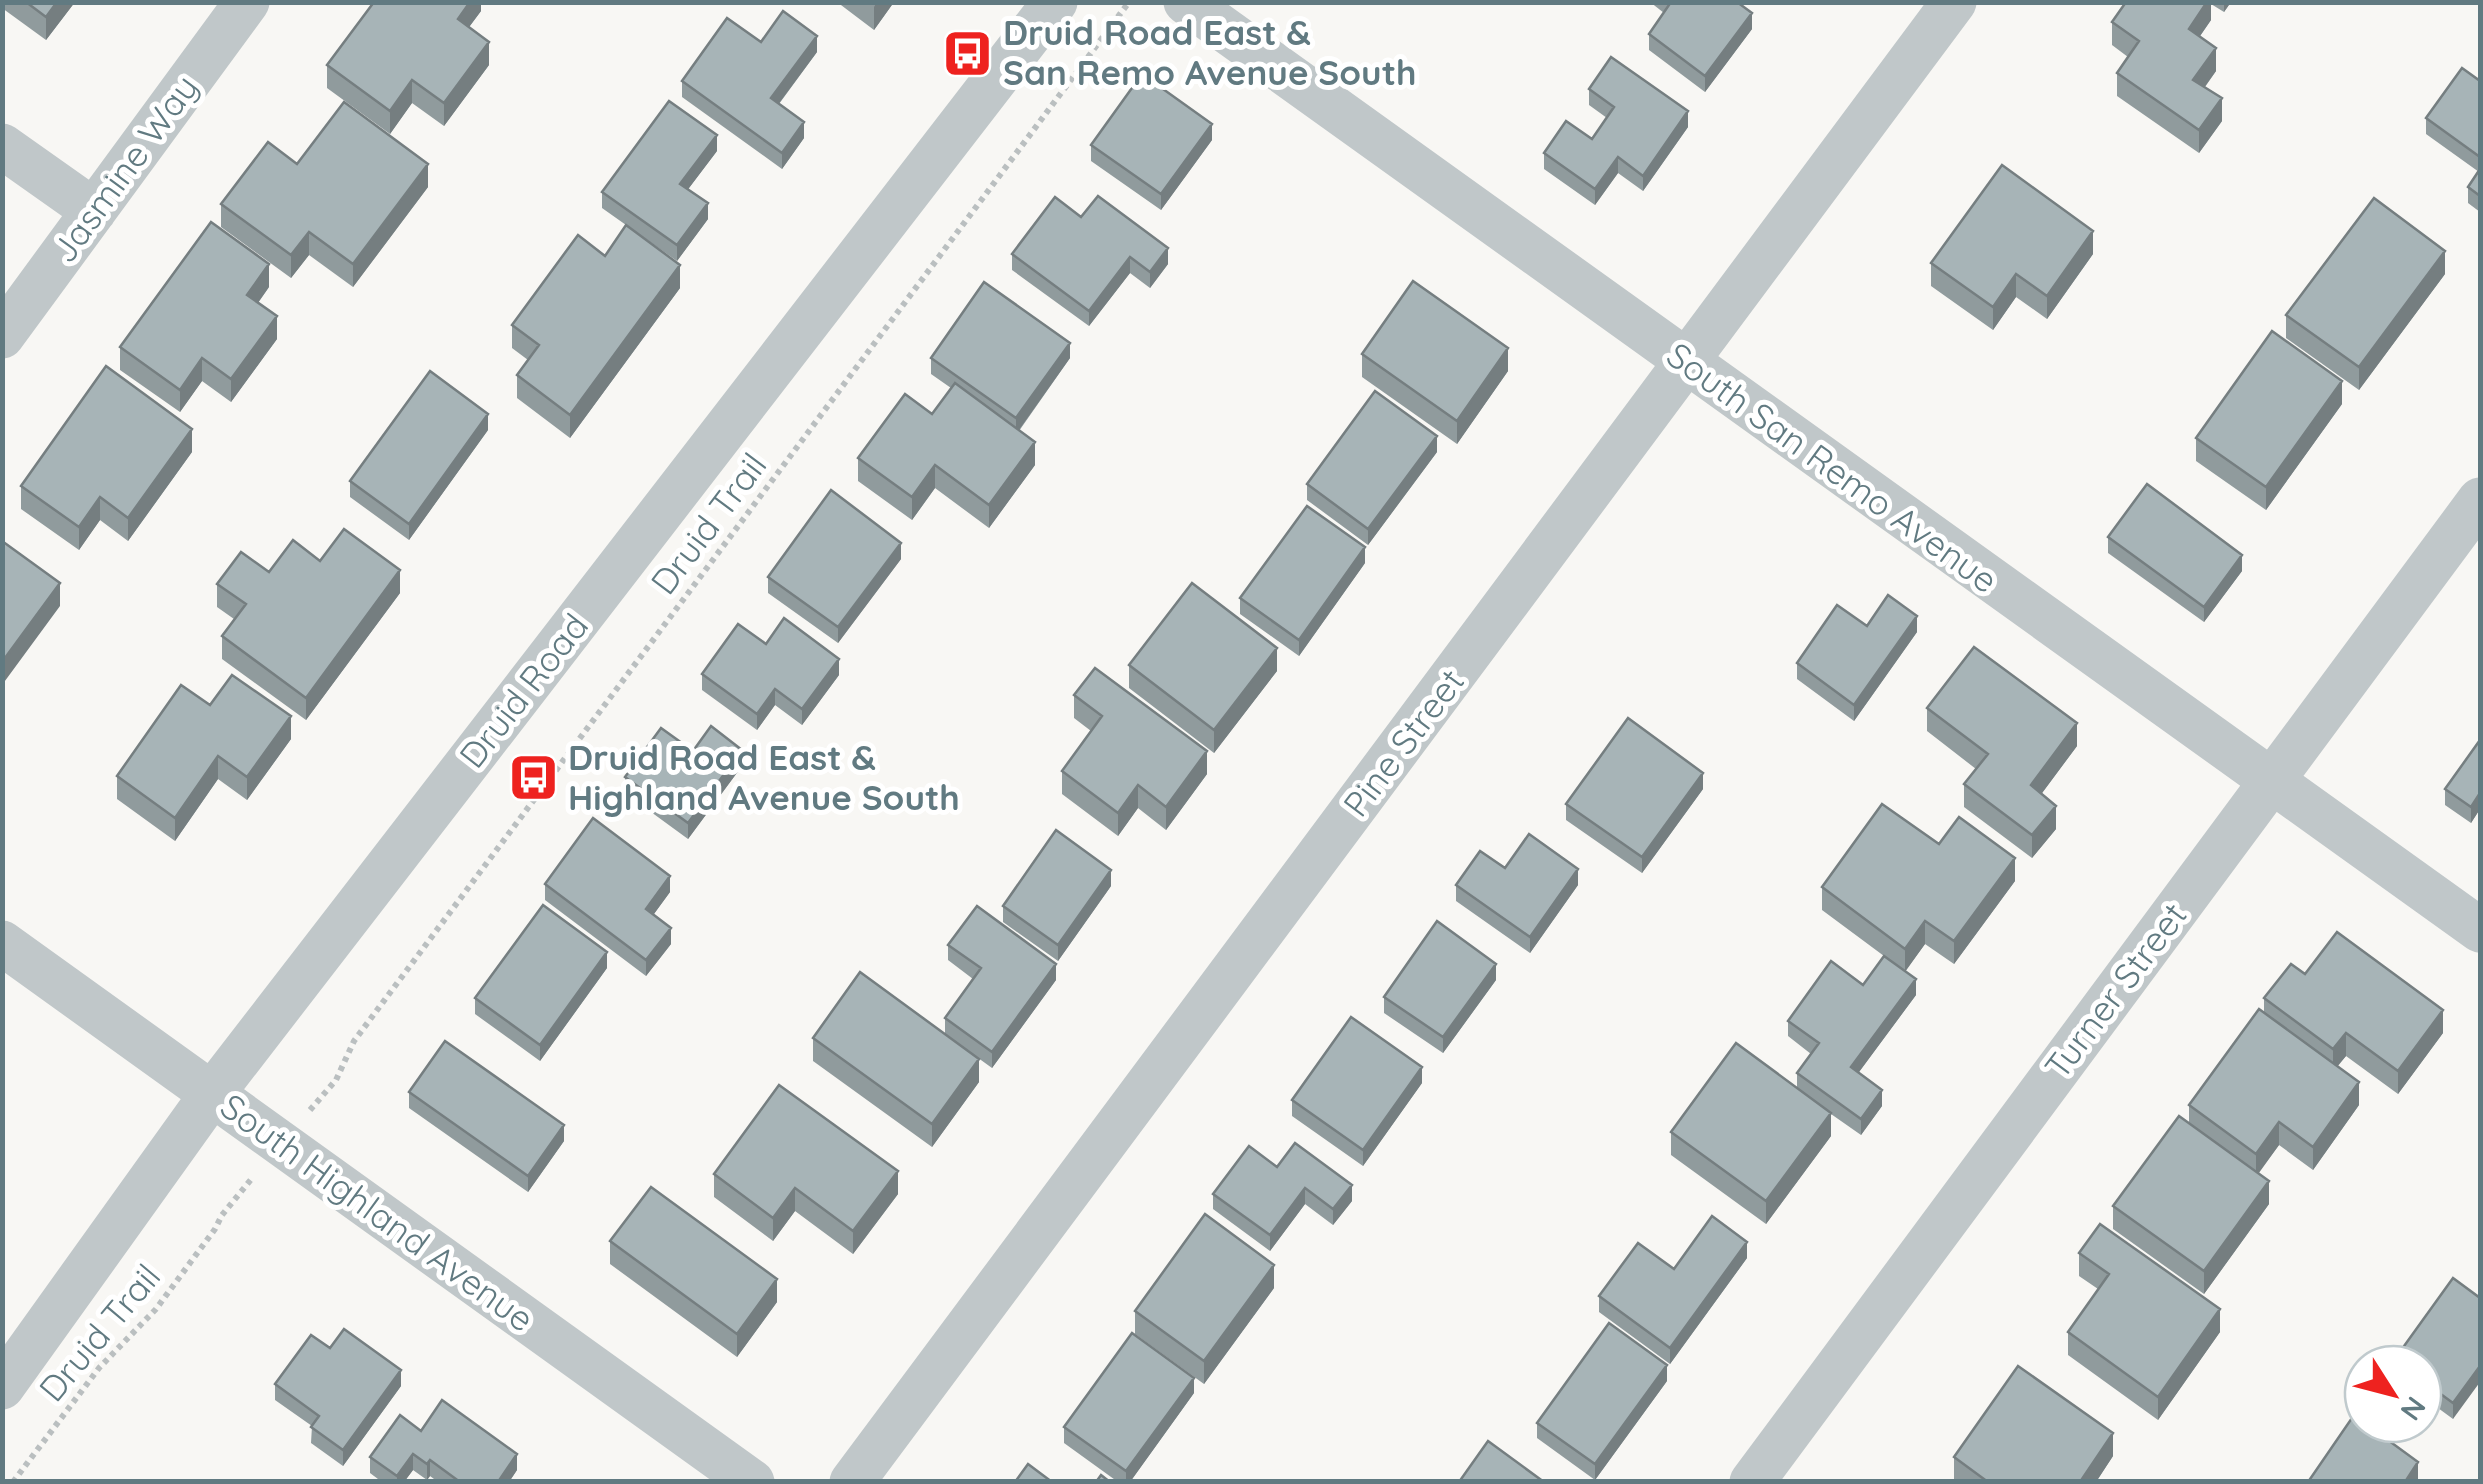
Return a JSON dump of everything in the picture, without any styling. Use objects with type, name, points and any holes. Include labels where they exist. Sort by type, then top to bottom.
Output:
[{"type":"street","name":"Jasmine Way","points":[[2,336],[248,2]]},
{"type":"street","name":"Druid Road","points":[[2,1387],[212,1094],[1055,2]]},
{"type":"street","name":"South San Remo Avenue","points":[[1186,2],[2480,930]]},
{"type":"street","name":"Pine Street","points":[[852,1482],[1954,2]]},
{"type":"street","points":[[2,146],[94,212]]},
{"type":"street","name":"Turner Street","points":[[1752,1482],[2480,500]]},
{"type":"street","name":"South Highland Avenue","points":[[2,944],[752,1482]]},
{"type":"path","name":"Druid Trail","points":[[336,1080],[354,1042],[1130,2]]},
{"type":"path","name":"Druid Trail","points":[[13,1482],[99,1368],[156,1310],[222,1215]]},
{"type":"building","points":[[26,2],[57,2],[46,17]]},
{"type":"building","points":[[374,2],[470,2],[458,19],[489,42],[444,103],[412,80],[390,111],[327,65]]},
{"type":"building","points":[[1671,2],[1737,2],[1752,13],[1705,76],[1649,34]]},
{"type":"building","points":[[2126,2],[2207,2],[2189,29],[2216,48],[2193,80],[2222,98],[2199,130],[2117,73],[2139,41],[2112,22]]},
{"type":"building","points":[[783,11],[817,36],[771,98],[804,122],[782,153],[682,81],[727,18],[761,42]]},
{"type":"building","points":[[1611,57],[1688,111],[1643,176],[1618,157],[1595,189],[1544,153],[1566,121],[1592,139],[1614,107],[1589,89]]},
{"type":"building","points":[[2462,68],[2480,81],[2480,157],[2426,118]]},
{"type":"building","points":[[1142,74],[1212,124],[1161,194],[1091,145]]},
{"type":"building","points":[[669,101],[717,135],[680,184],[708,203],[677,245],[602,192]]},
{"type":"building","points":[[344,102],[428,164],[353,264],[309,232],[291,255],[221,204],[268,142],[297,164]]},
{"type":"building","points":[[2002,165],[2093,231],[2047,296],[2016,274],[1993,307],[1931,263]]},
{"type":"building","points":[[2480,169],[2480,196],[2468,187]]},
{"type":"building","points":[[1098,196],[1168,248],[1150,272],[1130,257],[1089,311],[1012,254],[1055,197],[1081,217]]},
{"type":"building","points":[[2374,198],[2445,251],[2359,367],[2286,315]]},
{"type":"building","points":[[211,222],[269,264],[247,295],[277,316],[231,379],[202,358],[180,390],[120,347]]},
{"type":"building","points":[[626,225],[680,265],[570,415],[517,375],[539,345],[512,325],[578,235],[605,256]]},
{"type":"building","points":[[1413,281],[1508,348],[1457,421],[1362,354]]},
{"type":"building","points":[[984,282],[1070,343],[1016,418],[931,358]]},
{"type":"building","points":[[2272,331],[2342,381],[2266,487],[2196,438]]},
{"type":"building","points":[[106,366],[192,429],[128,518],[100,497],[79,527],[21,486]]},
{"type":"building","points":[[430,371],[488,414],[409,524],[350,481]]},
{"type":"building","points":[[955,383],[1035,442],[989,505],[935,465],[912,497],[858,458],[905,394],[932,414]]},
{"type":"building","points":[[1375,391],[1437,436],[1368,529],[1307,484]]},
{"type":"building","points":[[2147,484],[2242,555],[2204,607],[2108,537]]},
{"type":"building","points":[[831,490],[901,543],[838,627],[768,577]]},
{"type":"building","points":[[1307,506],[1365,547],[1299,640],[1240,598]]},
{"type":"building","points":[[344,529],[400,570],[306,698],[222,636],[246,604],[217,584],[241,552],[269,572],[293,540],[320,561]]},
{"type":"building","points":[[2,541],[60,583],[2,662]]},
{"type":"building","points":[[1192,583],[1277,648],[1214,730],[1129,665]]},
{"type":"building","points":[[1888,595],[1917,616],[1854,705],[1797,663],[1837,605],[1867,626]]},
{"type":"building","points":[[784,618],[839,659],[802,709],[775,689],[757,714],[702,674],[738,624],[766,644]]},
{"type":"building","points":[[1974,647],[2077,723],[2031,785],[2056,806],[2032,835],[1964,784],[1988,754],[1927,708]]},
{"type":"building","points":[[1095,668],[1207,751],[1166,807],[1138,785],[1118,813],[1062,771],[1102,716],[1074,695]]},
{"type":"building","points":[[232,675],[291,716],[247,777],[218,756],[175,818],[117,776],[181,685],[210,705]]},
{"type":"building","points":[[1628,718],[1703,773],[1642,857],[1566,804]]},
{"type":"building","points":[[711,726],[742,750],[688,823],[625,777],[661,728],[693,751]]},
{"type":"building","points":[[2480,740],[2480,793],[2471,807],[2445,789]]},
{"type":"building","points":[[1882,804],[1939,844],[1959,817],[2015,858],[1954,941],[1925,921],[1905,949],[1822,887]]},
{"type":"building","points":[[593,818],[670,876],[646,909],[671,928],[646,960],[545,884]]},
{"type":"building","points":[[1056,830],[1111,870],[1058,945],[1003,906]]},
{"type":"building","points":[[1529,834],[1578,869],[1530,937],[1456,885],[1480,851],[1505,868]]},
{"type":"building","points":[[543,905],[607,952],[540,1045],[475,998]]},
{"type":"building","points":[[977,906],[1056,964],[992,1052],[945,1018],[981,968],[948,945]]},
{"type":"building","points":[[1437,921],[1496,964],[1443,1037],[1384,997]]},
{"type":"building","points":[[2337,932],[2443,1010],[2398,1071],[2346,1033],[2333,1049],[2264,998],[2291,964],[2305,974]]},
{"type":"building","points":[[1884,956],[1916,979],[1851,1067],[1882,1090],[1861,1119],[1797,1073],[1819,1043],[1788,1021],[1831,961],[1863,985]]},
{"type":"building","points":[[860,972],[979,1059],[932,1124],[813,1038]]},
{"type":"building","points":[[2259,1009],[2359,1082],[2313,1147],[2279,1122],[2256,1154],[2189,1105]]},
{"type":"building","points":[[1351,1017],[1422,1067],[1363,1150],[1292,1100]]},
{"type":"building","points":[[445,1041],[564,1125],[528,1176],[409,1092]]},
{"type":"building","points":[[1736,1043],[1831,1113],[1766,1201],[1671,1132]]},
{"type":"building","points":[[779,1085],[898,1171],[853,1231],[795,1188],[773,1218],[714,1174]]},
{"type":"building","points":[[2179,1116],[2269,1181],[2204,1271],[2113,1206]]},
{"type":"building","points":[[1295,1143],[1352,1185],[1333,1209],[1305,1188],[1270,1235],[1213,1194],[1249,1146],[1277,1167]]},
{"type":"building","points":[[651,1187],[777,1279],[737,1334],[610,1241]]},
{"type":"building","points":[[1205,1214],[1274,1265],[1204,1361],[1135,1311]]},
{"type":"building","points":[[1712,1216],[1747,1242],[1670,1348],[1599,1296],[1638,1243],[1674,1269]]},
{"type":"building","points":[[2100,1224],[2220,1309],[2158,1397],[2068,1332],[2109,1274],[2079,1253]]},
{"type":"building","points":[[2453,1278],[2480,1298],[2480,1366],[2453,1403],[2443,1396],[2443,1344],[2406,1344]]},
{"type":"building","points":[[1609,1323],[1667,1365],[1595,1464],[1537,1423]]},
{"type":"building","points":[[344,1329],[401,1370],[343,1450],[311,1427],[319,1416],[275,1384],[311,1335],[330,1348]]},
{"type":"building","points":[[1132,1333],[1194,1378],[1126,1471],[1064,1427]]},
{"type":"building","points":[[2018,1366],[2113,1433],[2080,1482],[1988,1482],[1954,1457]]},
{"type":"building","points":[[442,1400],[517,1454],[498,1482],[460,1482],[430,1460],[427,1464],[413,1454],[397,1476],[370,1457],[400,1415],[421,1431]]},
{"type":"building","points":[[2343,1431],[2343,1444],[2393,1444],[2418,1462],[2405,1482],[2308,1482]]},
{"type":"building","points":[[1488,1441],[1544,1482],[1459,1482]]},
{"type":"building","points":[[1028,1464],[1052,1482],[1015,1482]]},
{"type":"place","name":"Druid Road East & San Remo Avenue South","points":[[968,53]]},
{"type":"place","name":"Druid Road East & Highland Avenue South","points":[[533,778]]}]
